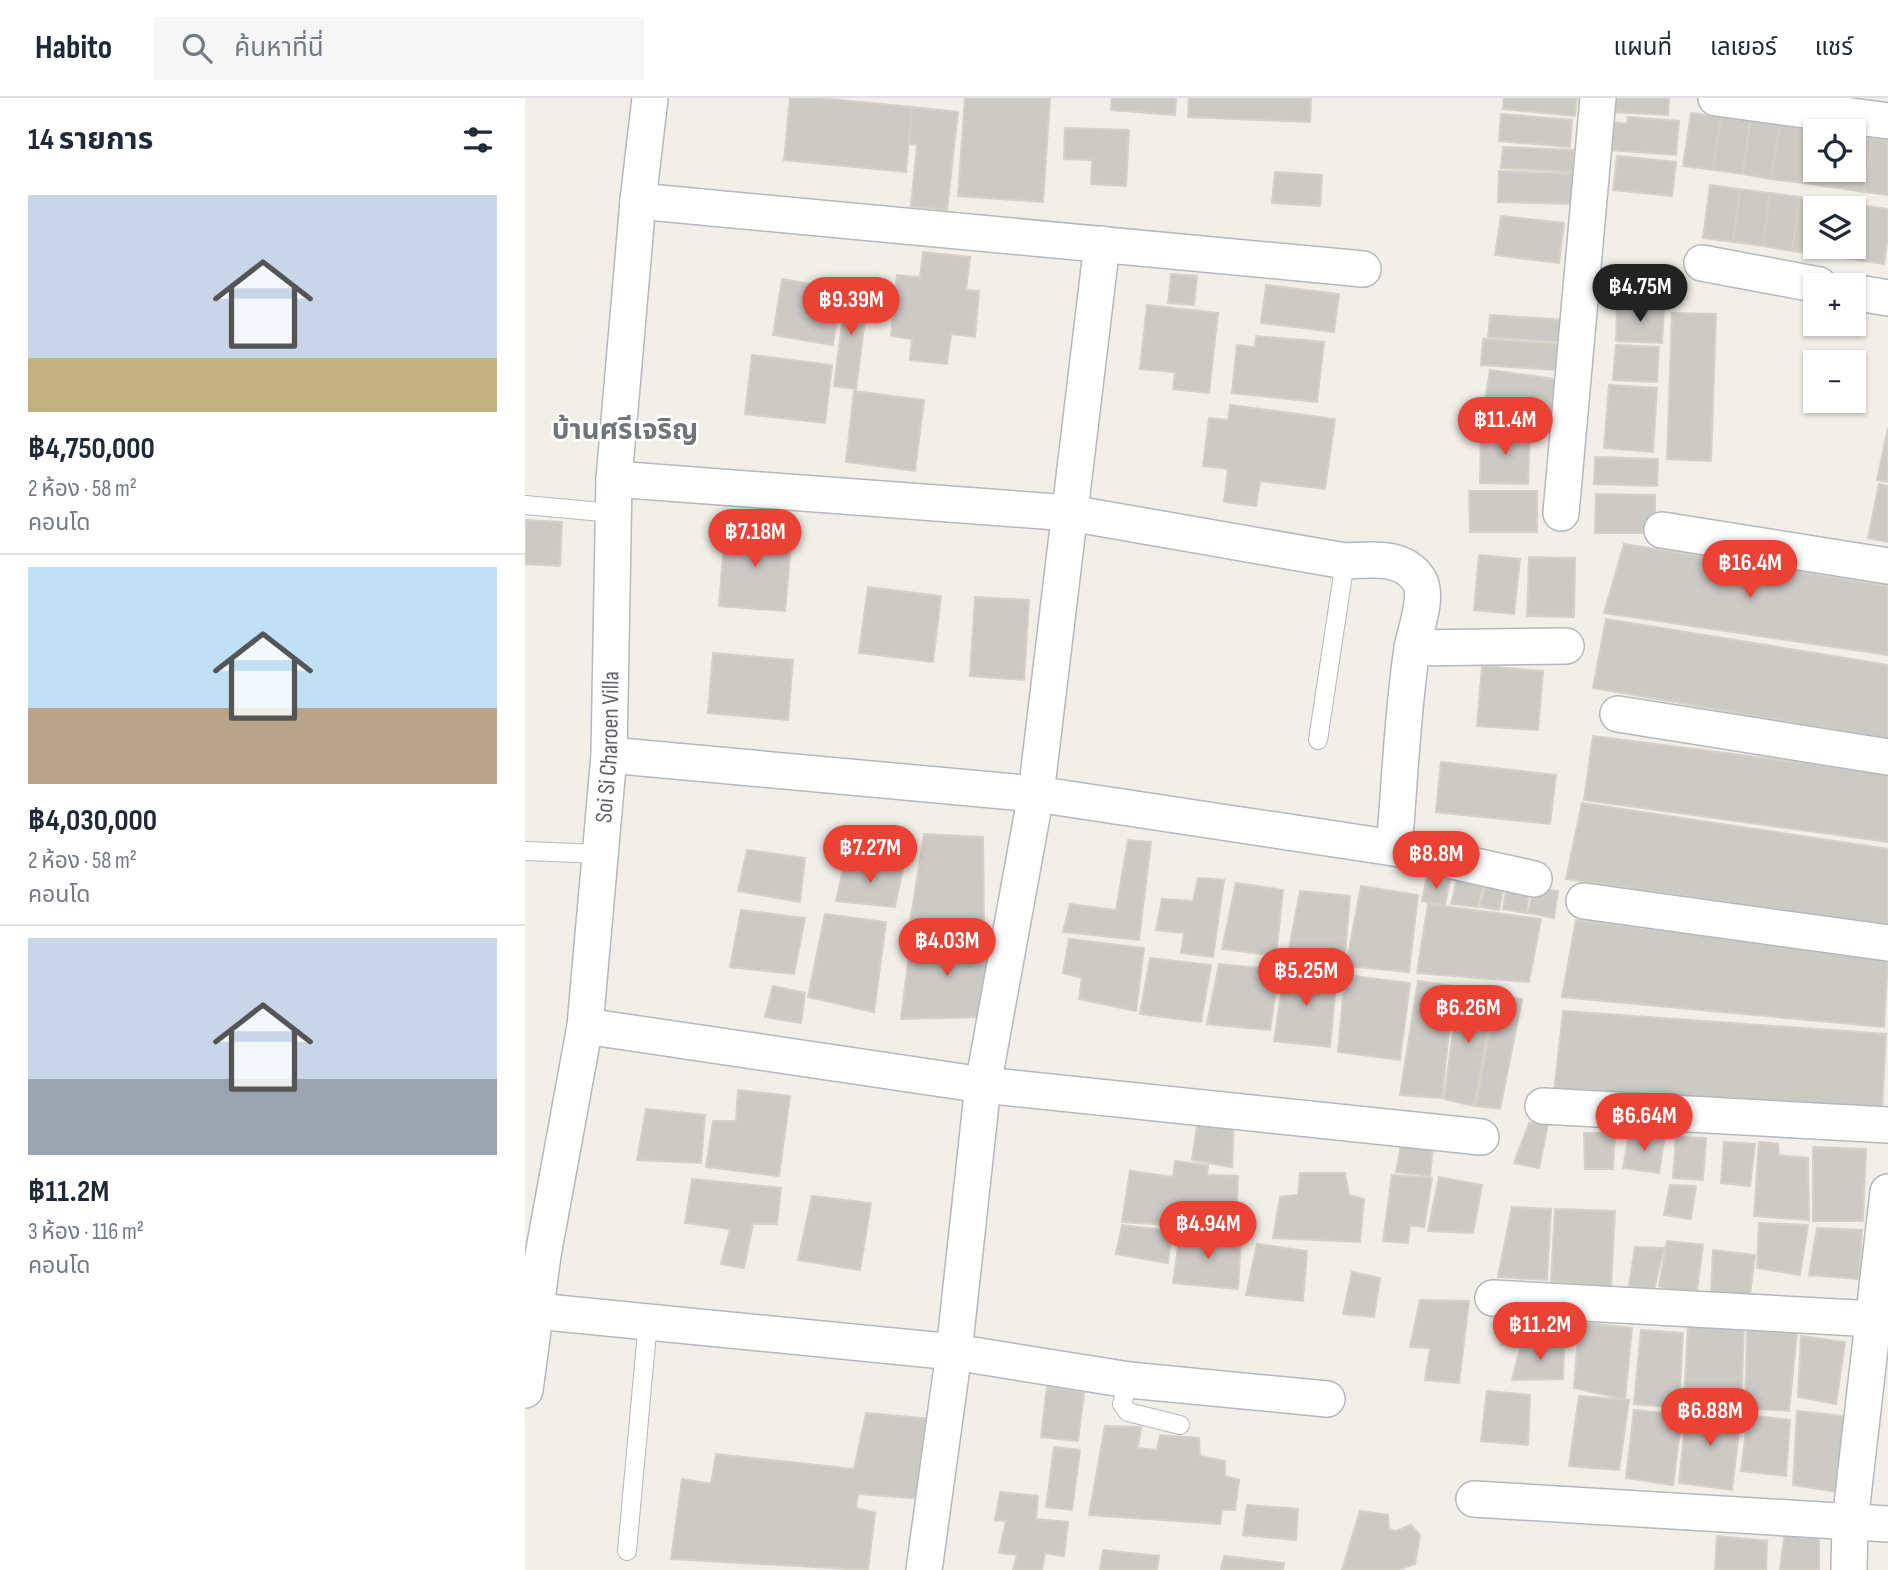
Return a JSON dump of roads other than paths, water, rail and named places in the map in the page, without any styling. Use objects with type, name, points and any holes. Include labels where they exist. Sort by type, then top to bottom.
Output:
[{"type":"street","name":"Soi Si Charoen Villa","points":[[525,1390],[536,1311],[534,1254],[585,1026],[609,755],[614,496],[638,201],[650,98]]},
{"type":"street","points":[[1561,513],[1598,98]]},
{"type":"street","points":[[1716,98],[1888,121]]},
{"type":"street","points":[[638,201],[1363,269]]},
{"type":"street","points":[[924,1570],[954,1352],[983,1085],[1036,794],[1102,244]]},
{"type":"street","points":[[1702,263],[1803,282]]},
{"type":"street","points":[[1866,295],[1888,299]]},
{"type":"street","points":[[614,496],[1070,513],[1345,561],[1383,559],[1406,566],[1421,582],[1422,603],[1412,648],[1394,848]]},
{"type":"street","points":[[1662,530],[1888,566]]},
{"type":"street","points":[[1412,648],[1566,646]]},
{"type":"street","points":[[1618,714],[1888,757]]},
{"type":"street","points":[[609,755],[1036,794],[1394,848],[1534,879]]},
{"type":"street","points":[[1584,901],[1888,943]]},
{"type":"street","points":[[585,1026],[983,1085],[1481,1137]]},
{"type":"street","points":[[1543,1106],[1888,1125]]},
{"type":"street","points":[[1849,1570],[1850,1522],[1882,1320],[1888,1192]]},
{"type":"street","points":[[1493,1298],[1882,1320]]},
{"type":"street","points":[[536,1311],[954,1352],[1129,1380],[1327,1399]]},
{"type":"street","points":[[1473,1499],[1888,1524]]},
{"type":"lane","points":[[525,505],[614,496]]},
{"type":"lane","points":[[1318,740],[1345,561]]},
{"type":"lane","points":[[527,851],[600,854]]},
{"type":"lane","points":[[627,1552],[648,1321]]},
{"type":"lane","points":[[1129,1380],[1122,1404],[1128,1412],[1180,1425]]},
{"type":"district","name":"บ้านศรีเจริญ","points":[[625,430]]}]
